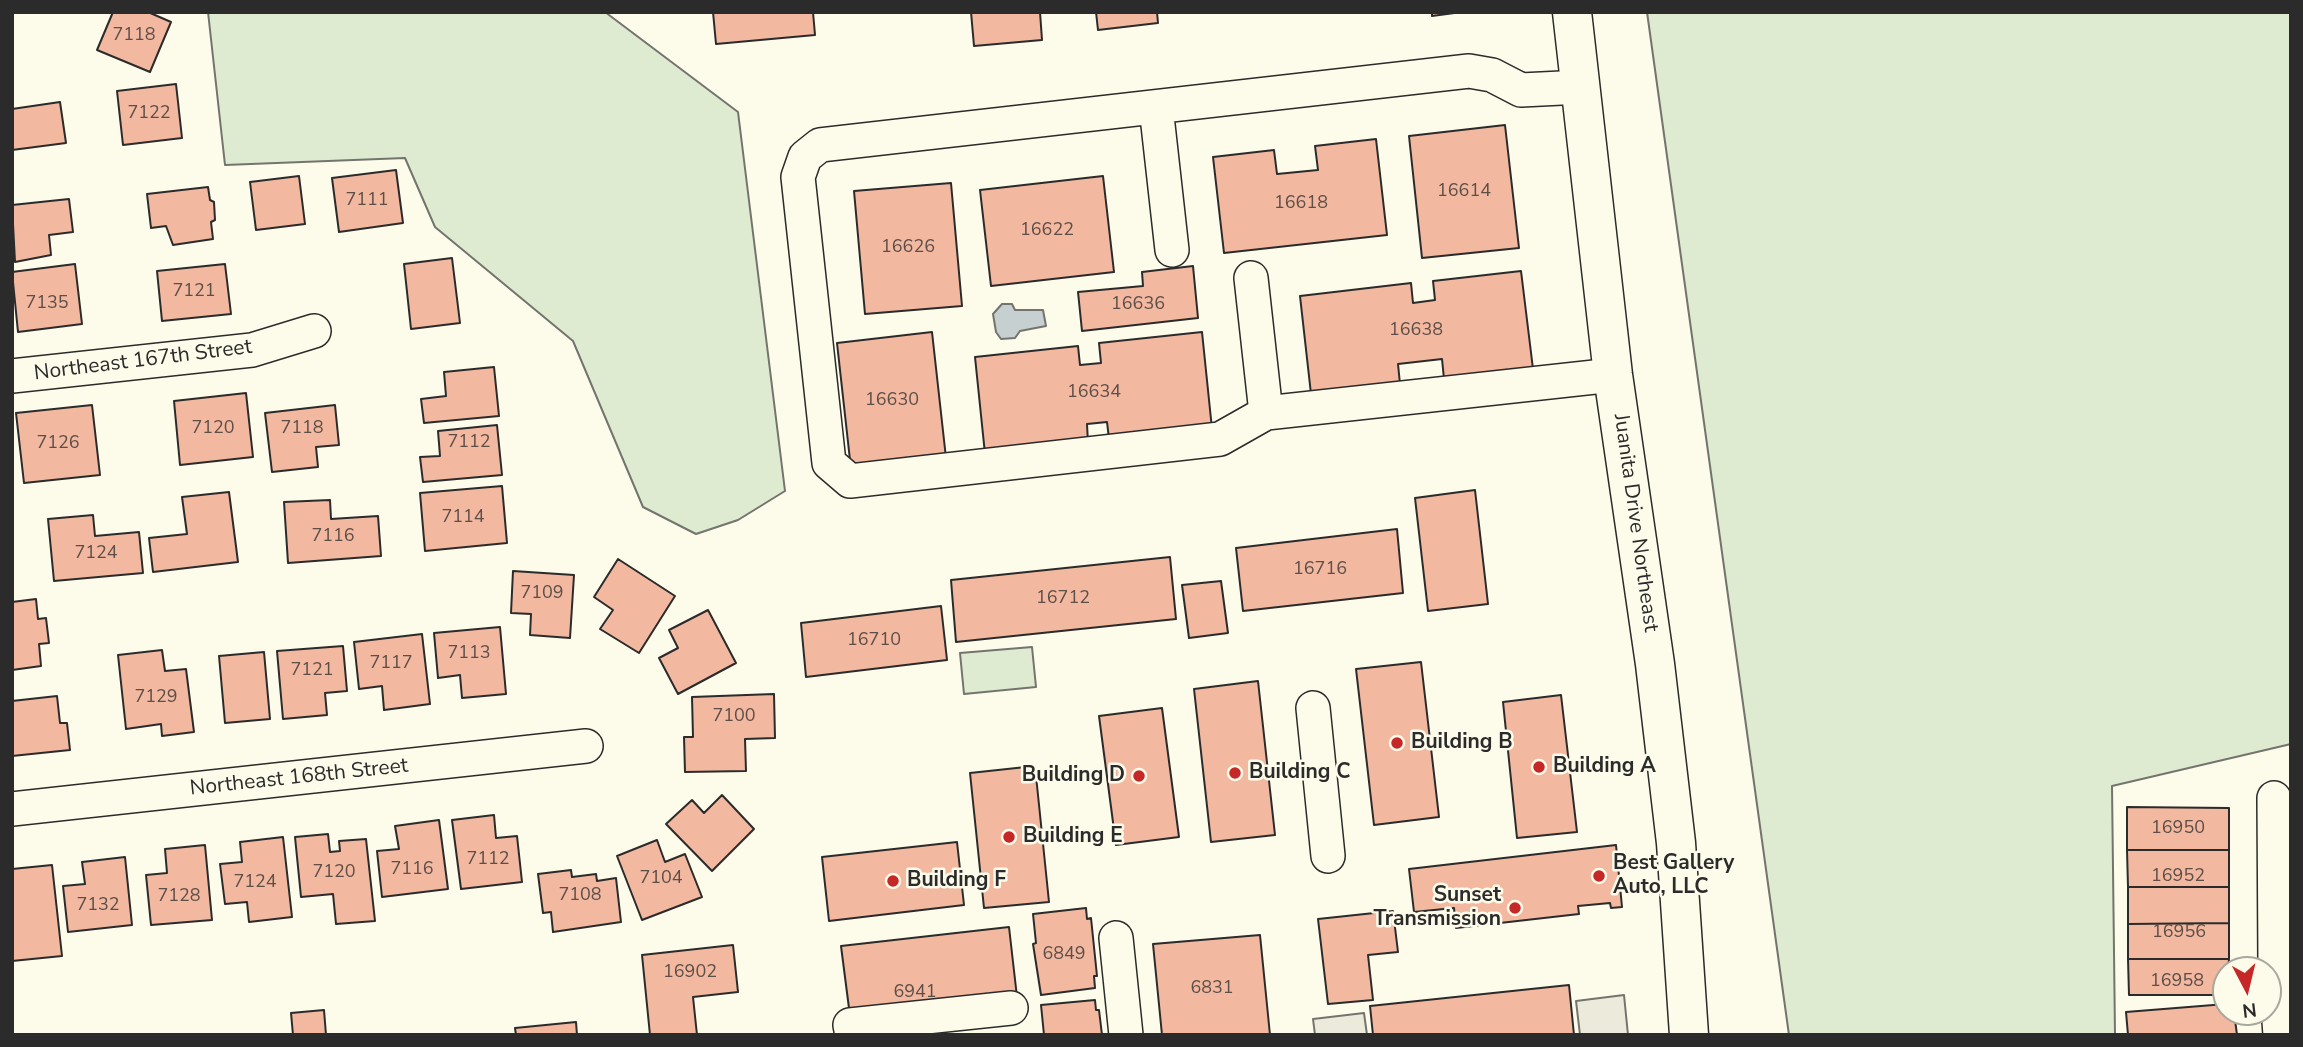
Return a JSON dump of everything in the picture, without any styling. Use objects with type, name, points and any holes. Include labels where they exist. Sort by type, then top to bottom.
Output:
[{"type":"main road","name":"Juanita Drive Northeast","points":[[1572,12],[1613,375],[1655,664],[1676,843],[1689,1035]]},
{"type":"street","points":[[1582,87],[1521,90],[1492,75],[1469,71],[820,145],[805,157],[798,177],[829,463],[850,481],[1220,439],[1266,413],[1613,375]]},
{"type":"street","points":[[1156,107],[1172,250]]},
{"type":"street","points":[[1251,278],[1266,413]]},
{"type":"street","name":"Northeast 167th Street","points":[[12,376],[251,350],[314,331]]},
{"type":"street","points":[[1313,708],[1328,856]]},
{"type":"street","name":"Northeast 168th Street","points":[[12,809],[586,746]]},
{"type":"street","points":[[2274,798],[2283,931],[2280,1035]]},
{"type":"street","points":[[1116,938],[1126,1035]]},
{"type":"street","points":[[851,1030],[1011,1009]]},
{"type":"green space","points":[[208,12],[605,12],[738,112],[785,491],[738,520],[696,534],[643,507],[573,341],[435,227],[405,158],[225,165]]},
{"type":"green space","points":[[1647,12],[2291,12],[2291,744],[2112,786],[2115,1035],[1789,1035]]},
{"type":"green space","points":[[1032,647],[1036,687],[964,694],[960,653]]},
{"type":"shaded area","points":[[1002,304],[1012,304],[1015,310],[1043,310],[1046,326],[1020,331],[1015,338],[1001,339],[996,332],[993,314]]},
{"type":"shaded area","points":[[1624,995],[1628,1035],[1580,1035],[1576,1001]]},
{"type":"shaded area","points":[[1364,1013],[1367,1035],[1315,1035],[1313,1019]]},
{"type":"building","points":[[113,12],[148,12],[171,22],[150,72],[97,50]]},
{"type":"building","points":[[713,12],[813,12],[815,35],[716,44]]},
{"type":"building","points":[[971,12],[1040,12],[1042,40],[974,46]]},
{"type":"building","points":[[1096,12],[1157,12],[1158,23],[1098,30]]},
{"type":"building","points":[[1432,12],[1462,12],[1432,16]]},
{"type":"building","points":[[176,84],[182,138],[123,145],[117,91]]},
{"type":"building","points":[[60,102],[66,143],[12,150],[12,109]]},
{"type":"building","points":[[1505,125],[1519,248],[1422,258],[1409,136]]},
{"type":"building","points":[[1376,139],[1387,235],[1224,253],[1213,157],[1274,150],[1277,174],[1318,170],[1315,146]]},
{"type":"building","points":[[396,170],[403,223],[339,232],[332,178]]},
{"type":"building","points":[[299,176],[305,224],[256,230],[250,182]]},
{"type":"building","points":[[1103,176],[1114,272],[991,286],[980,190]]},
{"type":"building","points":[[951,183],[962,306],[865,314],[854,191]]},
{"type":"building","points":[[208,187],[210,200],[214,202],[215,220],[211,222],[213,239],[173,245],[166,226],[151,228],[147,194]]},
{"type":"building","points":[[69,199],[73,232],[49,235],[51,255],[15,262],[12,205]]},
{"type":"building","points":[[452,258],[460,323],[411,329],[404,264]]},
{"type":"building","points":[[75,264],[82,324],[18,332],[12,272]]},
{"type":"building","points":[[225,264],[231,314],[162,321],[157,271]]},
{"type":"building","points":[[1193,266],[1198,318],[1082,331],[1078,292],[1143,286],[1142,272]]},
{"type":"building","points":[[1521,271],[1533,369],[1444,379],[1442,359],[1398,364],[1400,384],[1311,394],[1300,296],[1411,283],[1413,303],[1435,300],[1433,281]]},
{"type":"building","points":[[932,332],[946,458],[851,469],[837,343]]},
{"type":"building","points":[[1202,332],[1212,429],[1109,439],[1107,422],[1087,424],[1088,443],[985,454],[975,357],[1078,346],[1080,365],[1101,363],[1099,343]]},
{"type":"building","points":[[494,367],[499,416],[424,423],[421,399],[446,396],[444,372]]},
{"type":"building","points":[[246,393],[253,457],[180,465],[174,401]]},
{"type":"building","points":[[92,405],[100,475],[24,483],[16,413]]},
{"type":"building","points":[[335,405],[339,445],[316,447],[318,467],[272,472],[265,413]]},
{"type":"building","points":[[497,425],[502,475],[423,482],[420,457],[440,456],[438,431]]},
{"type":"building","points":[[502,486],[507,543],[425,551],[420,493]]},
{"type":"building","points":[[1475,490],[1488,604],[1428,611],[1415,498]]},
{"type":"building","points":[[229,492],[238,562],[153,572],[149,538],[187,534],[182,497]]},
{"type":"building","points":[[330,500],[331,519],[378,516],[381,556],[288,563],[284,502]]},
{"type":"building","points":[[93,515],[95,536],[139,532],[143,573],[54,581],[48,519]]},
{"type":"building","points":[[1397,529],[1403,593],[1243,611],[1236,548]]},
{"type":"building","points":[[1170,557],[1176,619],[956,642],[951,580]]},
{"type":"building","points":[[618,559],[675,596],[639,653],[600,629],[613,610],[594,597]]},
{"type":"building","points":[[513,571],[574,575],[570,638],[530,635],[531,614],[511,613]]},
{"type":"building","points":[[1221,581],[1228,633],[1189,638],[1182,585]]},
{"type":"building","points":[[36,599],[38,619],[46,618],[49,643],[39,644],[41,666],[12,670],[12,602]]},
{"type":"building","points":[[941,606],[947,660],[806,677],[801,623]]},
{"type":"building","points":[[708,610],[736,663],[678,694],[659,658],[678,648],[669,630]]},
{"type":"building","points":[[500,627],[506,694],[462,698],[460,675],[438,678],[434,633]]},
{"type":"building","points":[[422,634],[430,704],[384,710],[382,686],[359,689],[354,642]]},
{"type":"building","points":[[343,646],[347,691],[325,693],[327,715],[283,719],[277,651]]},
{"type":"building","points":[[162,650],[165,671],[186,669],[194,732],[162,736],[161,724],[126,729],[118,655]]},
{"type":"building","points":[[264,652],[270,719],[225,723],[219,656]]},
{"type":"building","name":"Building B","points":[[1421,662],[1439,817],[1374,825],[1356,669]]},
{"type":"building","name":"Building C","points":[[1258,681],[1275,835],[1211,842],[1194,689]]},
{"type":"building","points":[[774,694],[775,738],[745,739],[746,771],[685,772],[684,737],[693,737],[692,697]]},
{"type":"building","name":"Building A","points":[[1561,695],[1577,832],[1517,838],[1503,702]]},
{"type":"building","points":[[57,696],[60,723],[67,723],[70,750],[12,756],[12,701]]},
{"type":"building","name":"Building D","points":[[1162,708],[1179,837],[1116,845],[1099,716]]},
{"type":"building","name":"Building E","points":[[1035,766],[1049,902],[984,908],[970,773]]},
{"type":"building","points":[[722,795],[754,829],[712,871],[666,824],[692,800],[704,813]]},
{"type":"building","points":[[2127,807],[2229,808],[2229,850],[2127,850]]},
{"type":"building","points":[[494,815],[496,838],[517,836],[522,882],[461,889],[452,820]]},
{"type":"building","points":[[439,820],[448,889],[382,897],[377,851],[399,849],[395,826]]},
{"type":"building","points":[[328,834],[330,852],[340,851],[339,841],[366,839],[375,921],[336,924],[333,894],[301,897],[295,837]]},
{"type":"building","points":[[283,837],[292,917],[249,922],[247,902],[225,904],[220,864],[242,862],[240,842]]},
{"type":"building","points":[[657,840],[665,862],[685,854],[702,897],[642,920],[617,856]]},
{"type":"building","name":"Building F","points":[[957,842],[964,905],[829,921],[822,857]]},
{"type":"building","points":[[205,845],[212,920],[151,925],[146,875],[167,873],[165,849]]},
{"type":"building","points":[[1616,845],[1622,907],[1611,908],[1610,903],[1578,906],[1579,914],[1456,928],[1454,908],[1414,912],[1409,869]]},
{"type":"building","points":[[2127,850],[2229,850],[2229,887],[2128,887]]},
{"type":"building","points":[[125,857],[132,925],[68,932],[63,886],[85,884],[82,862]]},
{"type":"building","points":[[52,865],[62,956],[12,961],[12,869]]},
{"type":"building","points":[[571,870],[572,877],[596,874],[597,881],[616,878],[621,922],[553,932],[551,912],[543,913],[538,874]]},
{"type":"building","points":[[2128,887],[2229,887],[2229,923],[2128,924]]},
{"type":"building","points":[[1086,908],[1087,919],[1091,918],[1097,976],[1094,976],[1095,988],[1041,995],[1033,944],[1036,943],[1033,914]]},
{"type":"building","points":[[1393,911],[1398,952],[1368,955],[1373,1000],[1328,1004],[1318,919]]},
{"type":"building","points":[[2229,923],[2229,956],[2212,956],[2212,959],[2128,959],[2128,924]]},
{"type":"building","points":[[1009,927],[1017,997],[850,1016],[841,946]]},
{"type":"building","points":[[1260,935],[1270,1035],[1162,1035],[1153,944]]},
{"type":"building","points":[[733,945],[738,992],[693,997],[697,1035],[650,1035],[642,955]]},
{"type":"building","points":[[2128,959],[2212,959],[2212,995],[2129,995]]},
{"type":"building","points":[[1569,985],[1574,1035],[1373,1035],[1370,1006]]},
{"type":"building","points":[[1095,1000],[1102,1035],[1044,1035],[1041,1005]]},
{"type":"building","points":[[2212,1005],[2212,1026],[2236,1026],[2237,1035],[2128,1035],[2126,1012]]},
{"type":"building","points":[[324,1010],[326,1035],[293,1035],[291,1013]]},
{"type":"building","points":[[576,1022],[577,1035],[516,1035],[515,1028]]},
{"type":"place","name":"Building B","points":[[1397,743]]},
{"type":"place","name":"Building A","points":[[1539,767]]},
{"type":"place","name":"Building C","points":[[1235,773]]},
{"type":"place","name":"Building D","points":[[1139,776]]},
{"type":"place","name":"Building E","points":[[1009,837]]},
{"type":"place","name":"Best Gallery Auto, LLC","points":[[1599,876]]},
{"type":"place","name":"Building F","points":[[893,881]]},
{"type":"place","name":"Sunset Transmission","points":[[1515,908]]}]
